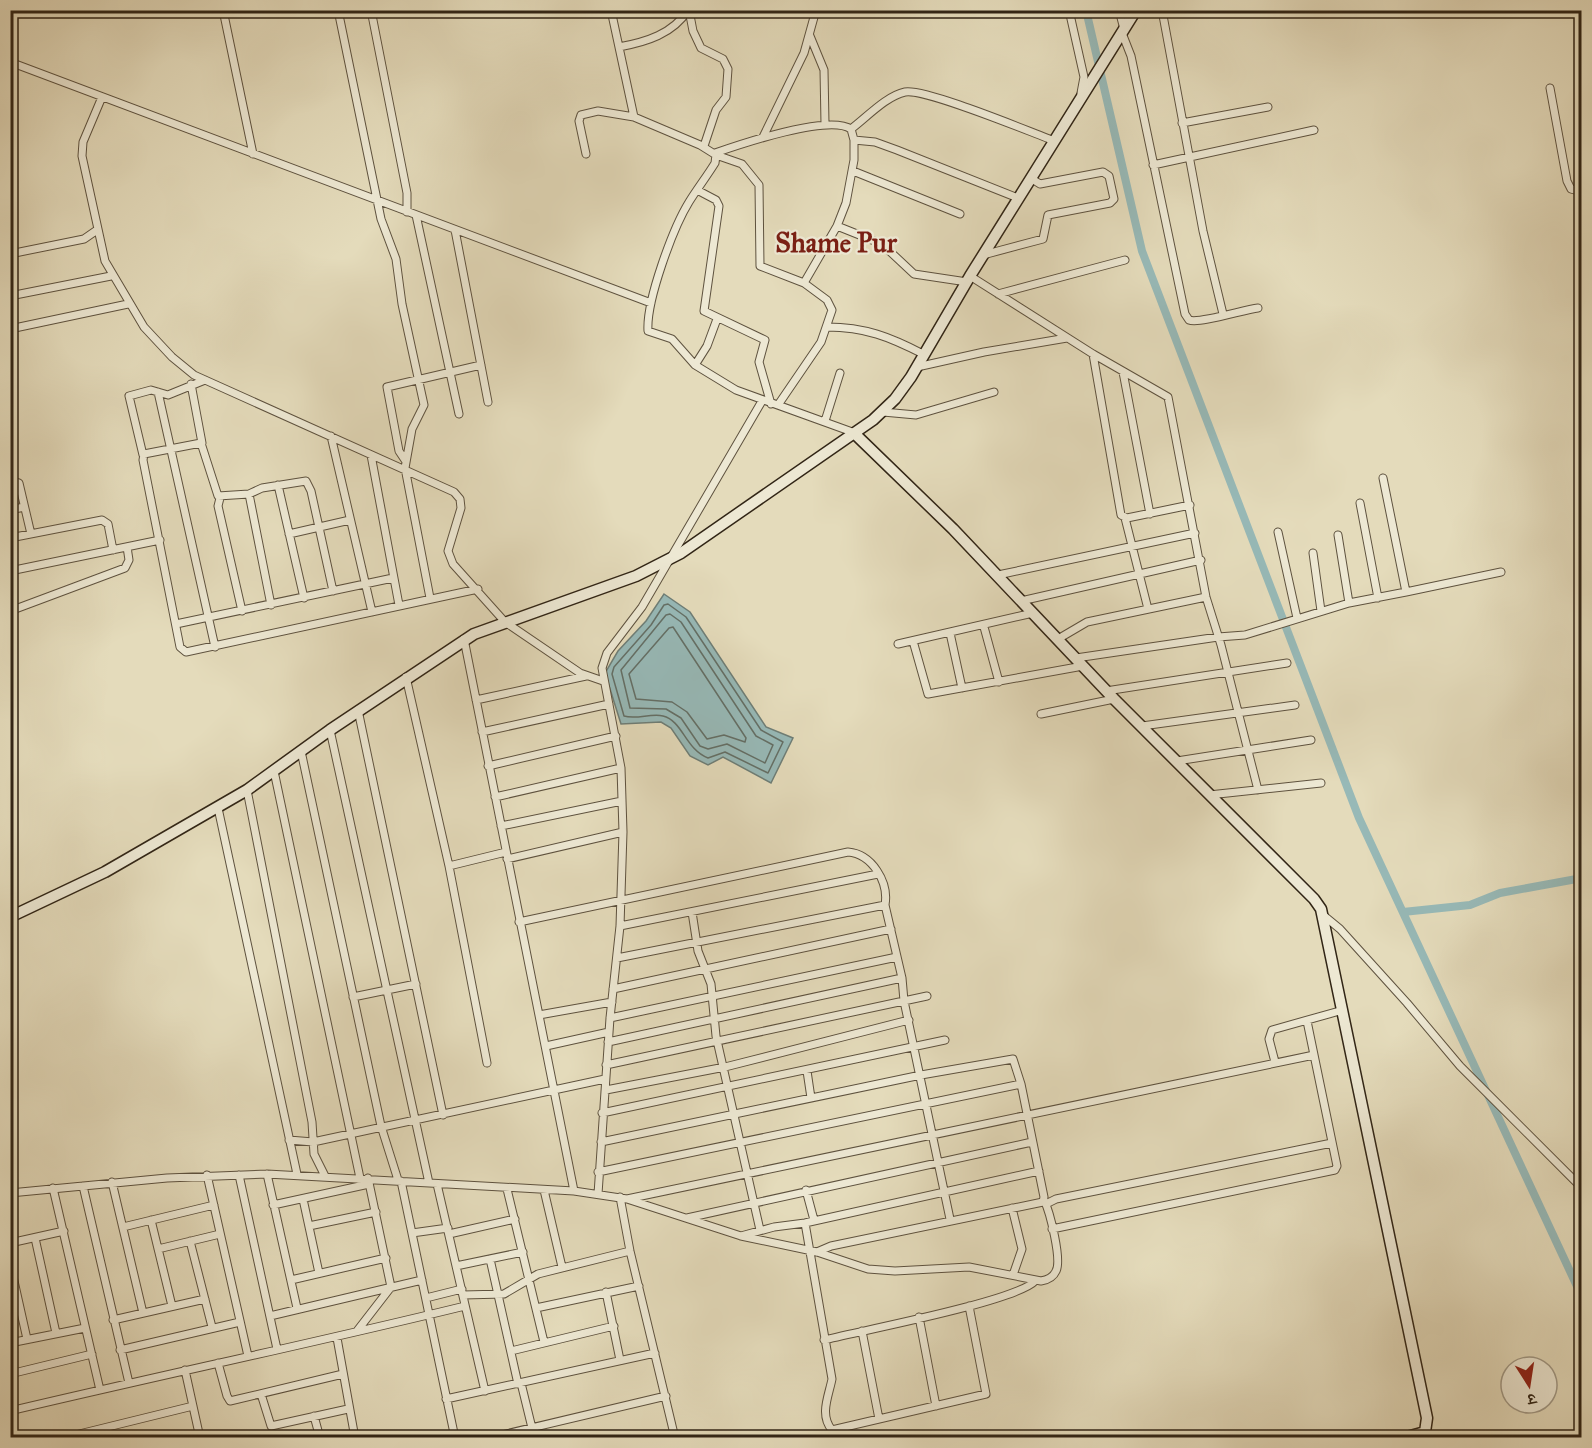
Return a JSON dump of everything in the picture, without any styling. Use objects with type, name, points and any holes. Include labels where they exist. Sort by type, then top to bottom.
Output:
[{"type":"street","points":[[223,10],[254,154]]},
{"type":"street","points":[[338,10],[384,228],[396,259],[402,304],[424,407],[414,423],[405,460],[405,472],[430,598]]},
{"type":"street","points":[[370,10],[407,193],[407,212]]},
{"type":"street","points":[[611,10],[634,117]]},
{"type":"street","points":[[619,47],[639,43],[672,29],[688,10]]},
{"type":"street","points":[[688,10],[693,31],[701,48],[723,59],[728,69],[726,97],[716,110],[704,146]]},
{"type":"street","points":[[763,137],[810,36],[816,10]]},
{"type":"street","points":[[1069,10],[1084,77],[1079,101]]},
{"type":"street","points":[[1119,10],[1131,56],[1185,314],[1189,320],[1201,322],[1223,314],[1258,308]]},
{"type":"street","points":[[10,917],[105,872],[218,808],[464,639],[505,622],[636,576],[668,561],[856,434],[883,412],[904,388],[968,279],[1136,10]]},
{"type":"street","points":[[1162,10],[1188,156],[1223,314]]},
{"type":"street","points":[[810,36],[824,70],[825,124]]},
{"type":"street","points":[[10,62],[651,303]]},
{"type":"street","points":[[1550,88],[1567,181],[1571,189],[1581,192]]},
{"type":"street","points":[[851,129],[888,101],[902,93],[910,92],[995,118],[1055,141]]},
{"type":"street","points":[[102,97],[82,148],[97,230],[111,276],[144,327],[184,368],[205,380],[405,472],[454,492],[460,499],[461,508],[448,555],[453,564],[478,589],[505,622],[586,676],[603,681]]},
{"type":"street","points":[[1182,123],[1268,107]]},
{"type":"street","points":[[586,154],[579,121],[581,115],[598,111],[634,117],[742,164],[759,185],[760,266],[804,283],[830,303],[832,310],[828,327],[808,361],[775,404]]},
{"type":"street","points":[[716,154],[763,137],[825,124],[842,125],[851,129]]},
{"type":"street","points":[[804,283],[837,226],[853,171],[854,140],[851,129]]},
{"type":"street","points":[[1153,165],[1314,130]]},
{"type":"street","points":[[854,140],[890,148],[1018,198]]},
{"type":"street","points":[[716,154],[715,163],[684,213],[651,303],[648,328],[650,333],[672,339],[695,365],[736,390],[856,434],[998,575],[1110,695],[1314,899],[1323,915],[1427,1418],[1427,1435],[1403,1437]]},
{"type":"street","points":[[853,171],[960,214]]},
{"type":"street","points":[[983,255],[1043,239],[1048,215],[1110,203],[1114,198],[1109,176],[1103,172],[1040,184],[1032,179]]},
{"type":"street","points":[[697,190],[717,200],[719,206],[704,309],[717,319],[765,340],[759,362],[775,404]]},
{"type":"street","points":[[416,215],[459,414]]},
{"type":"street","points":[[837,226],[882,244],[914,274],[968,279],[998,294],[1093,354],[1168,397],[1201,560],[1206,597],[1228,671],[1258,790]]},
{"type":"street","points":[[10,254],[78,240],[97,230]]},
{"type":"street","points":[[455,230],[488,402]]},
{"type":"street","points":[[998,294],[1125,260]]},
{"type":"street","points":[[10,296],[111,276]]},
{"type":"street","points":[[10,329],[128,304]]},
{"type":"street","points":[[695,365],[707,346],[717,319]]},
{"type":"street","points":[[828,327],[857,328],[894,339],[923,354]]},
{"type":"street","points":[[916,368],[984,352],[1067,338]]},
{"type":"street","points":[[1093,354],[1121,513],[1125,518],[1133,545],[1148,609]]},
{"type":"street","points":[[405,460],[399,452],[387,389],[390,385],[481,365]]},
{"type":"street","points":[[1123,372],[1150,514]]},
{"type":"street","points":[[825,421],[840,373]]},
{"type":"street","points":[[205,380],[168,395],[144,391],[128,398],[143,455],[183,651],[215,647],[478,589]]},
{"type":"street","points":[[191,384],[202,443],[216,494],[220,498]]},
{"type":"street","points":[[158,392],[215,647]]},
{"type":"street","points":[[883,412],[915,415],[994,392]]},
{"type":"street","points":[[598,1194],[602,1113],[620,926],[623,832],[621,768],[602,668],[607,652],[637,614],[762,401]]},
{"type":"street","points":[[331,436],[372,612]]},
{"type":"street","points":[[143,455],[202,443]]},
{"type":"street","points":[[370,455],[399,605]]},
{"type":"street","points":[[1383,478],[1406,592]]},
{"type":"street","points":[[10,480],[19,483],[31,534]]},
{"type":"street","points":[[220,498],[306,481],[311,490],[333,591]]},
{"type":"street","points":[[278,485],[304,598]]},
{"type":"street","points":[[249,494],[271,605]]},
{"type":"street","points":[[220,498],[218,506],[242,611]]},
{"type":"street","points":[[1360,503],[1378,598]]},
{"type":"street","points":[[1125,518],[1190,505]]},
{"type":"street","points":[[10,510],[24,507]]},
{"type":"street","points":[[10,538],[105,520],[108,524],[113,550]]},
{"type":"street","points":[[289,534],[350,520]]},
{"type":"street","points":[[1278,532],[1297,618]]},
{"type":"street","points":[[998,575],[1195,533]]},
{"type":"street","points":[[1338,535],[1349,603]]},
{"type":"street","points":[[10,571],[160,540]]},
{"type":"street","points":[[10,611],[125,568],[129,560],[126,547]]},
{"type":"street","points":[[1313,553],[1321,611]]},
{"type":"street","points":[[1022,601],[1201,560]]},
{"type":"street","points":[[913,641],[926,693],[999,682],[1079,662],[1218,637],[1245,635],[1349,603],[1500,572]]},
{"type":"street","points":[[176,624],[393,578]]},
{"type":"street","points":[[1058,639],[1087,622],[1206,597]]},
{"type":"street","points":[[898,644],[984,627],[1034,613]]},
{"type":"street","points":[[984,627],[999,682]]},
{"type":"street","points":[[950,633],[962,688]]},
{"type":"street","points":[[464,639],[574,1191]]},
{"type":"street","points":[[1041,714],[1110,695],[1228,671],[1287,663]]},
{"type":"street","points":[[476,700],[586,676]]},
{"type":"street","points":[[406,677],[449,866],[487,1063]]},
{"type":"street","points":[[482,732],[609,704]]},
{"type":"street","points":[[1142,726],[1295,705]]},
{"type":"street","points":[[358,710],[443,1114]]},
{"type":"street","points":[[330,730],[416,1119],[448,1231],[486,1391]]},
{"type":"street","points":[[488,766],[616,736]]},
{"type":"street","points":[[1178,761],[1248,748],[1311,740]]},
{"type":"street","points":[[301,751],[381,1126],[399,1180],[412,1233],[455,1437]]},
{"type":"street","points":[[495,797],[621,768]]},
{"type":"street","points":[[274,771],[352,1133],[376,1212],[391,1287],[357,1331]]},
{"type":"street","points":[[1209,795],[1321,783]]},
{"type":"street","points":[[247,790],[315,1160],[325,1176]]},
{"type":"street","points":[[501,826],[622,801]]},
{"type":"street","points":[[218,808],[297,1174]]},
{"type":"street","points":[[449,866],[623,832]]},
{"type":"street","points":[[519,922],[848,852],[867,858],[885,887],[885,905],[940,1161],[950,1219]]},
{"type":"street","points":[[620,926],[878,874]]},
{"type":"street","points":[[617,958],[885,905]]},
{"type":"street","points":[[692,912],[697,942],[713,996],[718,1041],[760,1230]]},
{"type":"street","points":[[1323,915],[1340,929],[1460,1066],[1581,1188]]},
{"type":"street","points":[[613,989],[891,929]]},
{"type":"street","points":[[610,1018],[897,957]]},
{"type":"street","points":[[608,1042],[902,978]]},
{"type":"street","points":[[353,997],[416,984]]},
{"type":"street","points":[[606,1065],[927,996]]},
{"type":"street","points":[[539,1015],[612,1002]]},
{"type":"street","points":[[1275,1062],[1270,1032],[1343,1010]]},
{"type":"street","points":[[606,1090],[725,1067],[909,1020]]},
{"type":"street","points":[[1052,1229],[1332,1171],[1336,1166],[1307,1022]]},
{"type":"street","points":[[546,1046],[609,1032]]},
{"type":"street","points":[[602,1113],[729,1088],[945,1040]]},
{"type":"street","points":[[623,1198],[1314,1055]]},
{"type":"street","points":[[601,1142],[1010,1058],[1015,1063],[1021,1084],[1052,1229],[1058,1268],[1052,1277],[1035,1281],[1027,1288],[1015,1293],[824,1340]]},
{"type":"street","points":[[807,1071],[811,1098]]},
{"type":"street","points":[[289,1140],[313,1142],[605,1079]]},
{"type":"street","points":[[598,1172],[1021,1084]]},
{"type":"street","points":[[687,1218],[1032,1142]]},
{"type":"street","points":[[814,1252],[831,1246],[950,1219],[1045,1202],[1332,1143]]},
{"type":"street","points":[[741,1236],[760,1230],[814,1221],[1039,1171]]},
{"type":"street","points":[[267,1174],[297,1308]]},
{"type":"street","points":[[10,1193],[112,1182],[207,1175],[267,1174],[574,1191],[623,1198],[741,1236],[814,1252],[875,1270],[969,1268],[1035,1281]]},
{"type":"street","points":[[207,1175],[248,1356]]},
{"type":"street","points":[[238,1175],[277,1349]]},
{"type":"street","points":[[273,1205],[303,1199],[366,1180]]},
{"type":"street","points":[[112,1182],[143,1313]]},
{"type":"street","points":[[83,1185],[129,1383]]},
{"type":"street","points":[[53,1188],[100,1390]]},
{"type":"street","points":[[507,1189],[544,1342]]},
{"type":"street","points":[[544,1190],[562,1267]]},
{"type":"street","points":[[806,1190],[814,1221]]},
{"type":"street","points":[[623,1198],[630,1251],[675,1437]]},
{"type":"street","points":[[303,1199],[319,1273]]},
{"type":"street","points":[[123,1227],[213,1205]]},
{"type":"street","points":[[1012,1208],[1022,1249],[1013,1275]]},
{"type":"street","points":[[309,1226],[376,1212]]},
{"type":"street","points":[[412,1233],[448,1231],[515,1219]]},
{"type":"street","points":[[151,1220],[172,1306]]},
{"type":"street","points":[[805,1222],[814,1252],[824,1340],[832,1379],[825,1402],[830,1428],[839,1430],[986,1394],[969,1306]]},
{"type":"street","points":[[10,1243],[64,1231]]},
{"type":"street","points":[[158,1249],[220,1234]]},
{"type":"street","points":[[35,1238],[56,1333]]},
{"type":"street","points":[[190,1240],[212,1328]]},
{"type":"street","points":[[426,1298],[462,1292],[498,1295],[514,1289],[529,1277],[630,1251]]},
{"type":"street","points":[[456,1266],[523,1252]]},
{"type":"street","points":[[291,1281],[386,1258]]},
{"type":"street","points":[[490,1259],[532,1437]]},
{"type":"street","points":[[10,1263],[27,1339]]},
{"type":"street","points":[[270,1316],[423,1280]]},
{"type":"street","points":[[537,1308],[639,1286]]},
{"type":"street","points":[[606,1292],[620,1360]]},
{"type":"street","points":[[113,1320],[205,1299]]},
{"type":"street","points":[[10,1411],[277,1349],[337,1338],[357,1331],[465,1306]]},
{"type":"street","points":[[919,1317],[936,1406]]},
{"type":"street","points":[[120,1350],[240,1322]]},
{"type":"street","points":[[511,1351],[614,1326]]},
{"type":"street","points":[[10,1342],[85,1328]]},
{"type":"street","points":[[862,1331],[879,1419]]},
{"type":"street","points":[[337,1338],[348,1409],[355,1437]]},
{"type":"street","points":[[446,1399],[655,1353]]},
{"type":"street","points":[[10,1374],[92,1354]]},
{"type":"street","points":[[218,1363],[229,1400],[343,1374]]},
{"type":"street","points":[[185,1370],[200,1437]]},
{"type":"street","points":[[261,1394],[271,1426],[348,1409]]},
{"type":"street","points":[[489,1437],[666,1396]]},
{"type":"street","points":[[63,1437],[193,1406]]},
{"type":"street","points":[[315,1416],[320,1437]]},
{"type":"water","points":[[664,594],[690,612],[766,727],[793,738],[771,783],[723,757],[708,765],[690,756],[671,728],[661,722],[621,724],[605,673],[618,651],[646,621]]},
{"type":"waterway","points":[[1086,10],[1142,251],[1359,818],[1582,1297]]},
{"type":"waterway","points":[[1403,912],[1470,905],[1500,893],[1582,878]]},
{"type":"district","name":"Shame Pur","points":[[836,242]]}]
